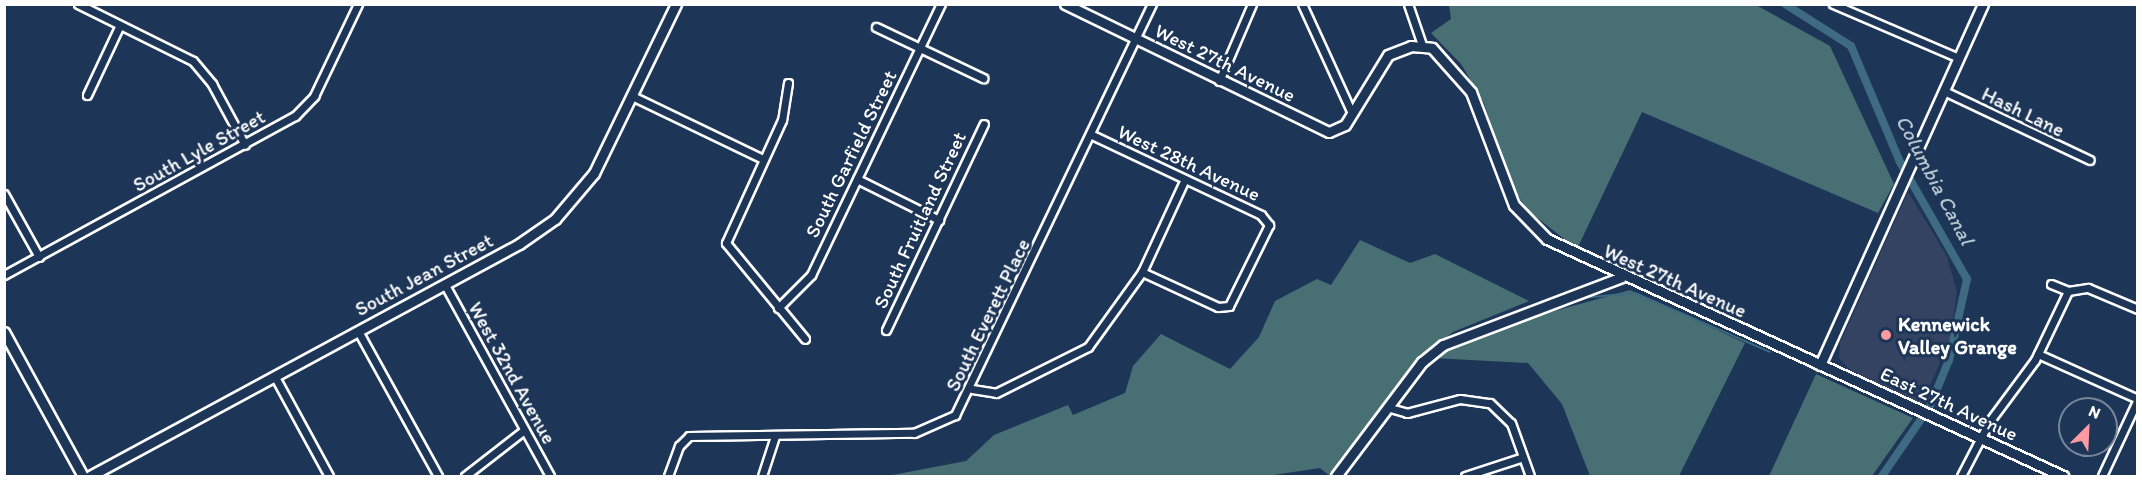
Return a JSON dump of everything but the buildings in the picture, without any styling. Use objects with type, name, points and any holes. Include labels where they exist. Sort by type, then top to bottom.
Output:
[{"type":"main road","name":"South Jean Street","points":[[90,477],[519,244],[566,209],[594,173],[676,4]]},
{"type":"main road","name":"West 27th Avenue","points":[[1065,4],[1319,129],[1339,131],[1352,113]]},
{"type":"main road","points":[[1820,365],[1983,4]]},
{"type":"main road","name":"West 27th Avenue","points":[[1422,45],[1445,57],[1471,92],[1501,180],[1522,216],[1560,248],[1820,365]]},
{"type":"main road","points":[[1352,113],[1380,62],[1403,48],[1422,45]]},
{"type":"main road","points":[[1336,477],[1390,408],[1422,362],[1455,337],[1622,277]]},
{"type":"main road","points":[[4,332],[83,477]]},
{"type":"main road","name":"East 27th Avenue","points":[[1820,365],[2063,477]]},
{"type":"street","points":[[78,4],[197,65],[245,145]]},
{"type":"street","name":"South Lyle Street","points":[[4,275],[245,145],[305,108],[358,4]]},
{"type":"street","name":"South Garfield Street","points":[[778,308],[811,275],[941,4]]},
{"type":"street","name":"South Everett Place","points":[[668,477],[679,446],[689,436],[775,436],[923,431],[955,415],[972,388],[1152,4]]},
{"type":"street","points":[[1219,81],[1252,4]]},
{"type":"street","points":[[1302,4],[1352,113]]},
{"type":"street","points":[[1408,4],[1422,45]]},
{"type":"street","points":[[1833,4],[1959,58]]},
{"type":"street","points":[[87,95],[120,25]]},
{"type":"street","points":[[876,27],[983,78]]},
{"type":"street","points":[[788,83],[782,120],[726,243],[805,339]]},
{"type":"street","name":"Hash Lane","points":[[1944,91],[2090,160]]},
{"type":"street","points":[[632,96],[763,159]]},
{"type":"street","name":"South Fruitland Street","points":[[886,330],[984,124]]},
{"type":"street","name":"West 28th Avenue","points":[[1092,135],[1261,215],[1269,225],[1229,306],[1218,308],[1142,273]]},
{"type":"street","points":[[857,179],[939,220]]},
{"type":"street","points":[[972,388],[996,393],[1088,347],[1142,273],[1185,179]]},
{"type":"street","points":[[4,194],[39,257]]},
{"type":"street","points":[[2050,284],[2070,289],[2088,288],[2138,309]]},
{"type":"street","name":"West 32nd Avenue","points":[[445,285],[550,477]]},
{"type":"street","points":[[1961,477],[1981,439],[2038,354],[2070,289]]},
{"type":"street","points":[[358,332],[438,477]]},
{"type":"street","points":[[2038,354],[2138,399],[2102,477]]},
{"type":"street","points":[[274,377],[329,477]]},
{"type":"street","points":[[1390,408],[1407,413],[1460,399],[1480,399],[1505,415],[1530,477]]},
{"type":"street","points":[[465,477],[524,430]]},
{"type":"street","points":[[762,477],[775,436]]},
{"type":"street","points":[[1465,477],[1523,457]]},
{"type":"shaded area","points":[[1908,192],[1947,256],[1957,292],[1950,340],[1922,404],[1850,370],[1839,358],[1840,343]]},
{"type":"green space","points":[[1449,5],[1756,5],[1830,46],[1894,184],[1878,213],[1642,112],[1577,249],[1526,209],[1507,177],[1484,103],[1461,64],[1431,33],[1451,19]]},
{"type":"green space","points":[[1360,240],[1410,263],[1435,254],[1529,301],[1453,332],[1419,359],[1330,476],[1320,468],[1267,476],[887,476],[966,461],[994,435],[1068,405],[1073,415],[1125,393],[1133,366],[1161,334],[1230,369],[1259,337],[1275,301],[1317,279],[1331,285]]},
{"type":"green space","points":[[1630,290],[1745,343],[1679,476],[1590,476],[1562,404],[1528,363],[1433,358],[1483,331]]},
{"type":"green space","points":[[1816,374],[1913,418],[1872,476],[1769,476]]},
{"type":"waterway","name":"Columbia Canal","points":[[1785,4],[1851,46],[1900,162],[1967,279],[1949,360],[1930,406]]},
{"type":"waterway","points":[[1581,298],[1635,293],[1770,352]]},
{"type":"waterway","name":"Columbia Canal","points":[[1882,476],[1920,421]]},
{"type":"place","name":"Kennewick Valley Grange","points":[[1886,335]]}]
